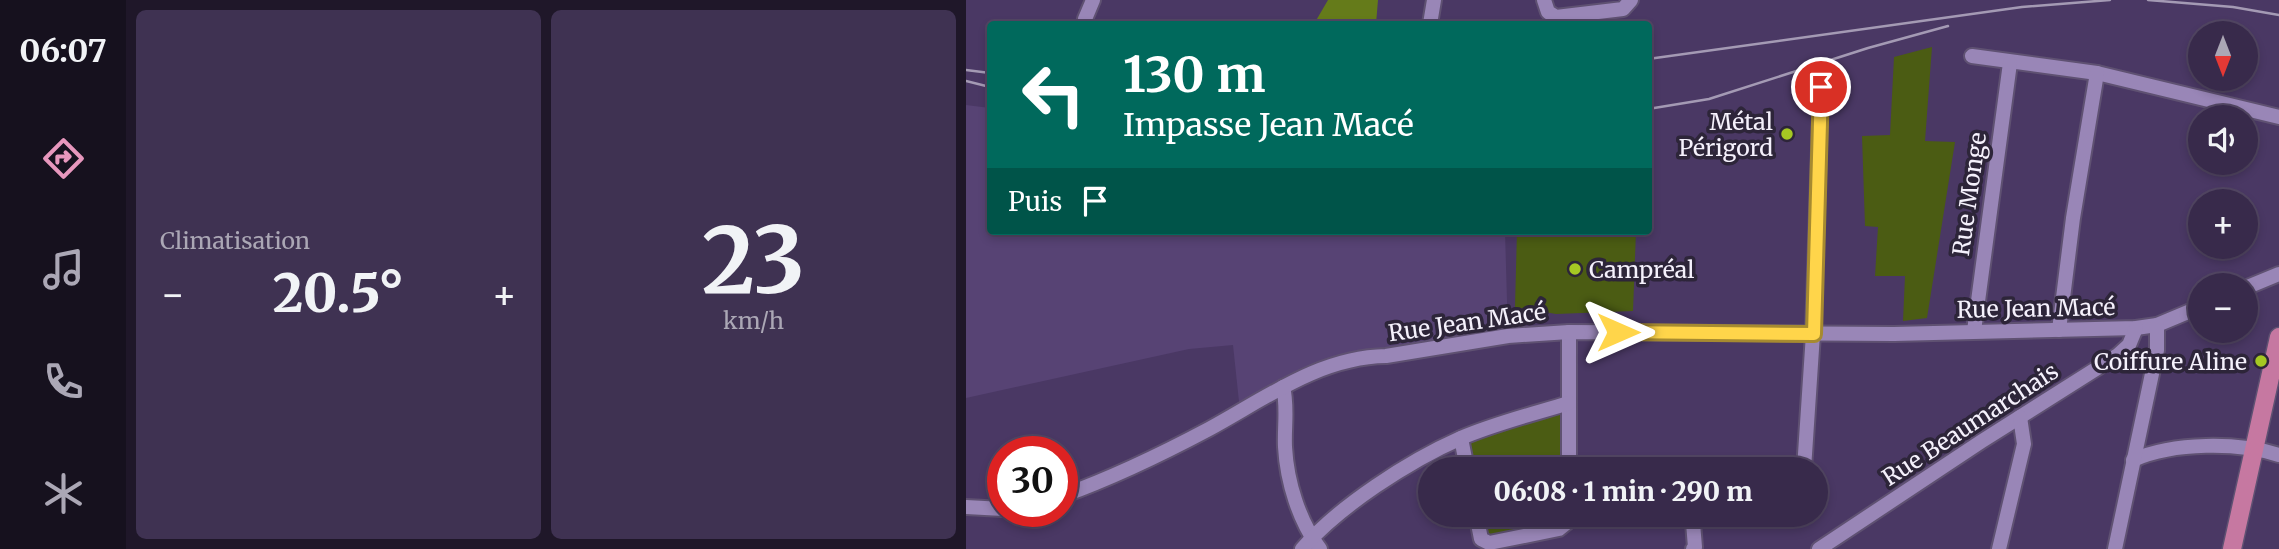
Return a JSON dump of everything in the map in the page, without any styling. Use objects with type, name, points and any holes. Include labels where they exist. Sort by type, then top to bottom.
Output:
[{"type":"main road","points":[[2232,549],[2279,337]]},
{"type":"street","points":[[1086,19],[1093,0]]},
{"type":"street","points":[[1430,21],[1434,0]]},
{"type":"street","points":[[1544,0],[1548,12],[1556,17],[1623,9],[1631,0]]},
{"type":"street","points":[[1972,56],[2097,73],[2279,117]]},
{"type":"street","name":"Rue Monge","points":[[1974,331],[2010,63]]},
{"type":"street","points":[[2059,330],[2073,218],[2097,73]]},
{"type":"street","points":[[1805,457],[1814,334],[1821,87]]},
{"type":"street","points":[[2258,283],[2279,274]]},
{"type":"street","name":"Rue Jean Macé","points":[[1078,489],[1138,464],[1208,429],[1295,379],[1367,356],[1387,356],[1508,336],[1569,332],[1814,334],[2136,328],[2157,326],[2188,312]]},
{"type":"street","points":[[2115,549],[2157,350],[2157,326]]},
{"type":"street","name":"Rue Beaumarchais","points":[[1819,549],[2118,355],[2129,345],[2136,328]]},
{"type":"street","points":[[1569,332],[1569,457]]},
{"type":"street","points":[[1283,387],[1288,473],[1312,546]]},
{"type":"street","points":[[1312,546],[1337,516],[1367,493],[1420,460],[1461,438],[1569,403]]},
{"type":"street","points":[[1999,549],[2024,444],[2020,417]]},
{"type":"street","points":[[1461,438],[1465,457]]},
{"type":"street","points":[[2133,460],[2146,454],[2207,445],[2253,449],[2279,456]]},
{"type":"street","points":[[966,507],[987,508]]},
{"type":"street","points":[[1479,527],[1481,539],[1489,543],[1510,544],[1562,527]]},
{"type":"street","points":[[1693,527],[1693,549]]},
{"type":"shaded area","points":[[966,105],[987,108],[987,235],[1505,235],[1508,336],[1367,356],[1240,411],[1233,345],[1189,349],[966,398]]},
{"type":"green space","points":[[1328,0],[1378,0],[1376,21],[1316,21]]},
{"type":"green space","points":[[1932,47],[1925,141],[1955,142],[1927,318],[1903,321],[1905,276],[1875,276],[1878,227],[1865,226],[1862,136],[1890,135],[1894,57]]},
{"type":"green space","name":"Campréal","points":[[1517,235],[1636,235],[1633,311],[1556,314],[1515,307]]},
{"type":"green space","points":[[1560,413],[1564,416],[1564,457],[1469,457],[1467,445],[1473,440]]},
{"type":"green space","points":[[1483,527],[1542,527],[1493,538],[1485,535]]},
{"type":"railway","points":[[1652,58],[2022,7],[2110,0]]},
{"type":"railway","points":[[2148,0],[2233,7],[2279,15]]},
{"type":"railway","points":[[1652,108],[1709,99],[1868,48],[1948,26]]},
{"type":"railway","points":[[966,70],[987,73]]},
{"type":"railway","points":[[966,81],[987,86]]},
{"type":"place","name":"Métal Périgord","points":[[1787,134]]},
{"type":"place","name":"Campréal","points":[[1575,269]]},
{"type":"place","name":"Coiffure Aline","points":[[2261,361]]},
{"type":"route","points":[[1618,332],[1814,334],[1821,87]]}]
